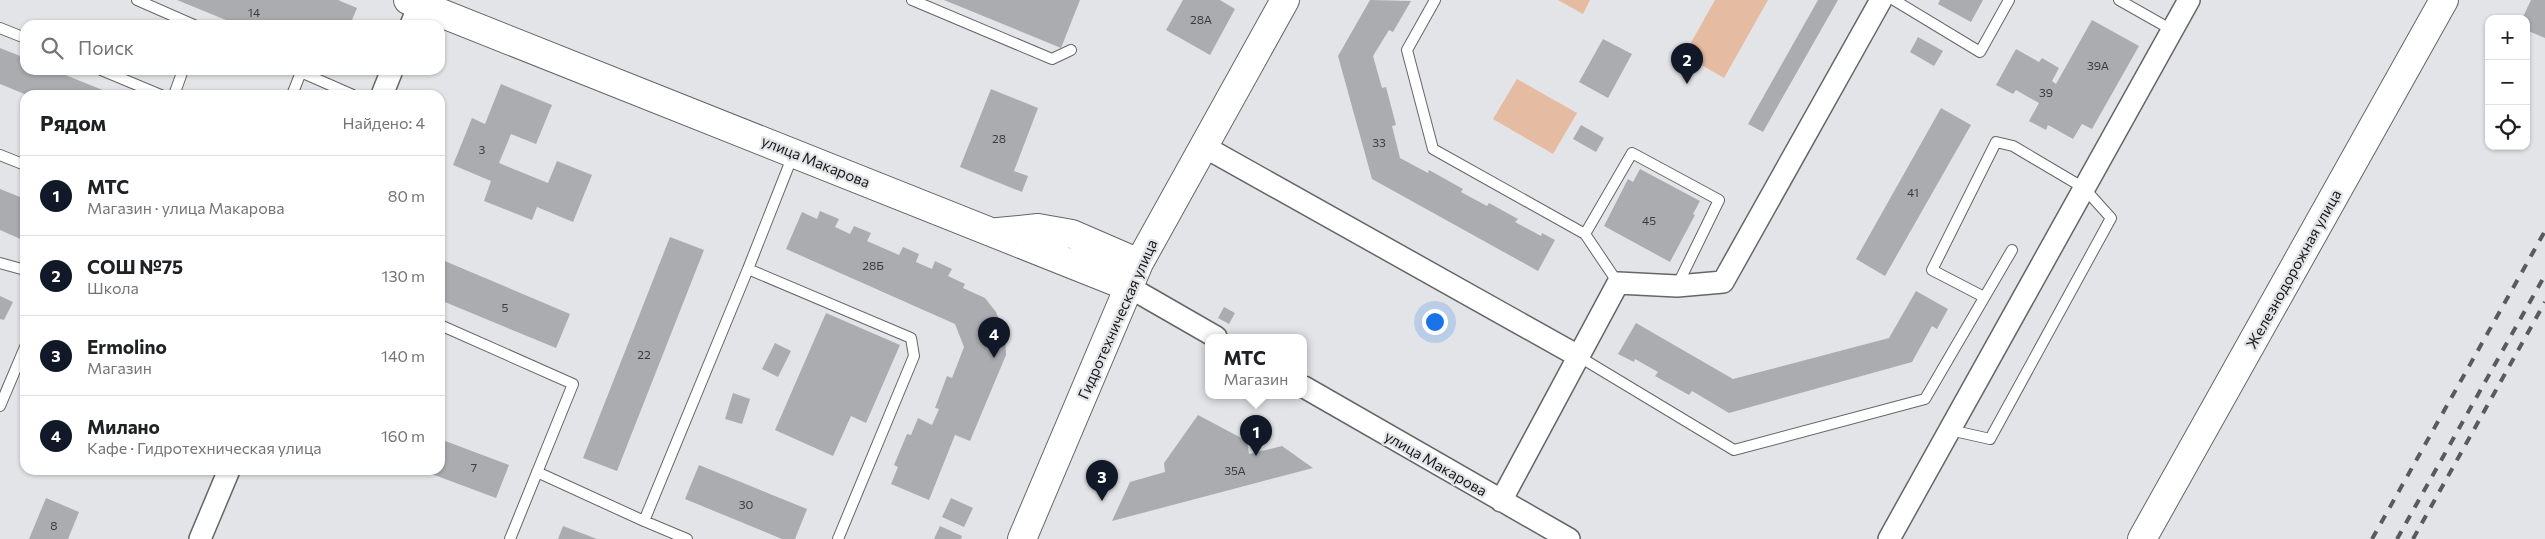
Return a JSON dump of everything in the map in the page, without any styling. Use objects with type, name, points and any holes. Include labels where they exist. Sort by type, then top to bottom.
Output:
[{"type":"main road","name":"Гидротехническая улица","points":[[1022,539],[1134,275],[1203,146],[1285,0]]},
{"type":"main road","name":"Железнодорожная улица","points":[[2142,539],[2444,0]]},
{"type":"main road","name":"улица Макарова","points":[[414,7],[794,152],[994,233],[1038,228],[1072,234],[1134,275]]},
{"type":"street","points":[[1501,501],[1618,283],[1676,286],[1723,282],[1881,0]]},
{"type":"street","points":[[1889,539],[2189,0]]},
{"type":"street","points":[[384,90],[390,75]]},
{"type":"street","points":[[1203,146],[1578,356]]},
{"type":"street","points":[[1134,275],[1162,306],[1211,334]]},
{"type":"street","name":"улица Макарова","points":[[1307,389],[1569,539]]},
{"type":"street","points":[[200,539],[227,475]]},
{"type":"lane","points":[[137,0],[183,20]]},
{"type":"lane","points":[[912,0],[1052,59],[1071,50]]},
{"type":"lane","points":[[1435,0],[1407,50],[1433,148],[1585,234],[1618,283]]},
{"type":"lane","points":[[1894,0],[1980,52],[2009,0]]},
{"type":"lane","points":[[2119,0],[2172,30]]},
{"type":"lane","points":[[0,28],[20,36]]},
{"type":"lane","points":[[113,75],[148,90]]},
{"type":"lane","points":[[176,90],[181,75]]},
{"type":"lane","points":[[293,90],[298,75]]},
{"type":"lane","points":[[308,75],[342,90]]},
{"type":"lane","points":[[1950,430],[1990,439],[2111,218],[2084,188],[2013,146],[1996,142],[1932,270],[1984,297]]},
{"type":"lane","points":[[644,521],[794,152]]},
{"type":"lane","points":[[1585,234],[1632,152],[1719,200],[1676,286]]},
{"type":"lane","points":[[0,155],[20,163]]},
{"type":"lane","points":[[1578,356],[1734,450],[1925,398],[2012,250]]},
{"type":"lane","points":[[0,264],[20,269]]},
{"type":"lane","points":[[748,269],[911,338],[914,356],[838,539]]},
{"type":"lane","points":[[445,327],[573,384],[510,539]]},
{"type":"lane","points":[[0,406],[20,359]]},
{"type":"lane","points":[[538,472],[687,539]]},
{"type":"shaded area","points":[[1558,0],[1590,0],[1583,14]]},
{"type":"shaded area","points":[[1715,0],[1768,0],[1724,78],[1684,55]]},
{"type":"shaded area","points":[[1517,79],[1577,113],[1553,154],[1493,119]]},
{"type":"building","points":[[177,0],[338,0],[357,8],[352,20],[226,20]]},
{"type":"building","points":[[944,0],[1080,0],[1061,48]]},
{"type":"building","points":[[1183,0],[1220,0],[1235,9],[1210,55],[1166,30]]},
{"type":"building","points":[[1370,0],[1411,1],[1393,32],[1389,30],[1373,56],[1382,88],[1386,87],[1396,125],[1392,126],[1400,158],[1428,173],[1429,170],[1463,189],[1461,192],[1487,206],[1489,203],[1518,219],[1515,222],[1541,236],[1542,233],[1555,240],[1538,271],[1372,179],[1338,56]]},
{"type":"building","points":[[1818,0],[1838,0],[1763,132],[1748,124]]},
{"type":"building","points":[[1940,0],[1983,0],[1971,22],[1938,4]]},
{"type":"building","points":[[2531,0],[2545,0],[2545,38],[2530,32],[2530,15],[2524,15]]},
{"type":"building","points":[[2092,20],[2139,46],[2092,129],[2082,124],[2073,139],[2048,125],[2046,130],[2029,121],[2039,103],[2016,90],[2013,94],[1996,85],[2016,49],[2039,62],[2042,58],[2059,68],[2052,81],[2056,84]]},
{"type":"building","points":[[1918,37],[1943,51],[1934,66],[1910,52]]},
{"type":"building","points":[[1603,39],[1632,54],[1608,98],[1579,82]]},
{"type":"building","points":[[0,48],[20,56],[20,75],[65,75],[103,90],[20,90],[20,92],[0,84]]},
{"type":"building","points":[[501,84],[552,105],[536,144],[511,134],[499,163],[548,183],[557,161],[592,175],[573,222],[537,207],[532,220],[484,201],[491,181],[453,165],[472,118],[485,124]]},
{"type":"building","points":[[991,89],[1038,108],[1014,171],[1028,176],[1022,192],[960,167]]},
{"type":"building","points":[[1941,108],[1971,125],[1885,276],[1856,259]]},
{"type":"building","points":[[1581,125],[1604,138],[1596,152],[1573,139]]},
{"type":"building","points":[[1640,169],[1700,201],[1693,214],[1695,215],[1670,262],[1604,226],[1628,179],[1633,182]]},
{"type":"building","points":[[0,189],[20,197],[20,239],[0,230]]},
{"type":"building","points":[[820,211],[839,219],[835,227],[850,234],[854,226],[871,233],[867,241],[899,255],[903,247],[919,254],[916,262],[932,269],[935,261],[952,269],[948,276],[965,284],[963,288],[985,298],[996,312],[1005,336],[1006,355],[970,441],[955,435],[929,500],[891,484],[898,467],[894,465],[907,434],[911,435],[918,418],[932,425],[939,409],[935,408],[947,376],[952,378],[964,347],[955,324],[786,249],[802,212],[817,219]]},
{"type":"building","points":[[670,237],[704,250],[617,471],[583,458]]},
{"type":"building","points":[[445,261],[570,314],[556,348],[445,302]]},
{"type":"building","points":[[1916,291],[1948,309],[1937,329],[1932,326],[1912,362],[1729,413],[1692,391],[1689,395],[1655,376],[1658,372],[1635,359],[1634,362],[1618,354],[1636,323],[1733,379],[1889,338]]},
{"type":"building","points":[[0,296],[13,302],[4,320],[0,319]]},
{"type":"building","points":[[1224,307],[1235,313],[1229,324],[1218,318]]},
{"type":"building","points":[[826,313],[900,345],[866,423],[851,416],[833,456],[775,430]]},
{"type":"building","points":[[775,343],[791,351],[778,377],[762,369]]},
{"type":"building","points":[[733,393],[750,399],[742,424],[725,419]]},
{"type":"building","points":[[1198,415],[1247,441],[1249,454],[1282,446],[1313,468],[1112,521],[1130,482],[1165,472],[1164,463]]},
{"type":"building","points":[[1260,420],[1270,426],[1261,441],[1251,436]]},
{"type":"building","points":[[445,441],[509,465],[496,498],[434,475],[445,475]]},
{"type":"building","points":[[699,465],[807,509],[795,539],[782,539],[685,499]]},
{"type":"building","points":[[46,498],[79,512],[68,539],[29,539]]},
{"type":"building","points":[[951,498],[973,508],[964,527],[942,517]]},
{"type":"building","points":[[563,526],[597,539],[558,539]]},
{"type":"building","points":[[940,526],[962,536],[961,539],[934,539]]},
{"type":"railway","points":[[2372,539],[2545,231]]},
{"type":"railway","points":[[2397,539],[2545,275]]},
{"type":"railway","points":[[2413,539],[2545,302]]},
{"type":"place","name":"СОШ №75","points":[[1687,84]]},
{"type":"place","name":"Милано","points":[[994,358]]},
{"type":"place","name":"МТС","points":[[1256,456]]},
{"type":"place","name":"Ermolino","points":[[1102,501]]}]
